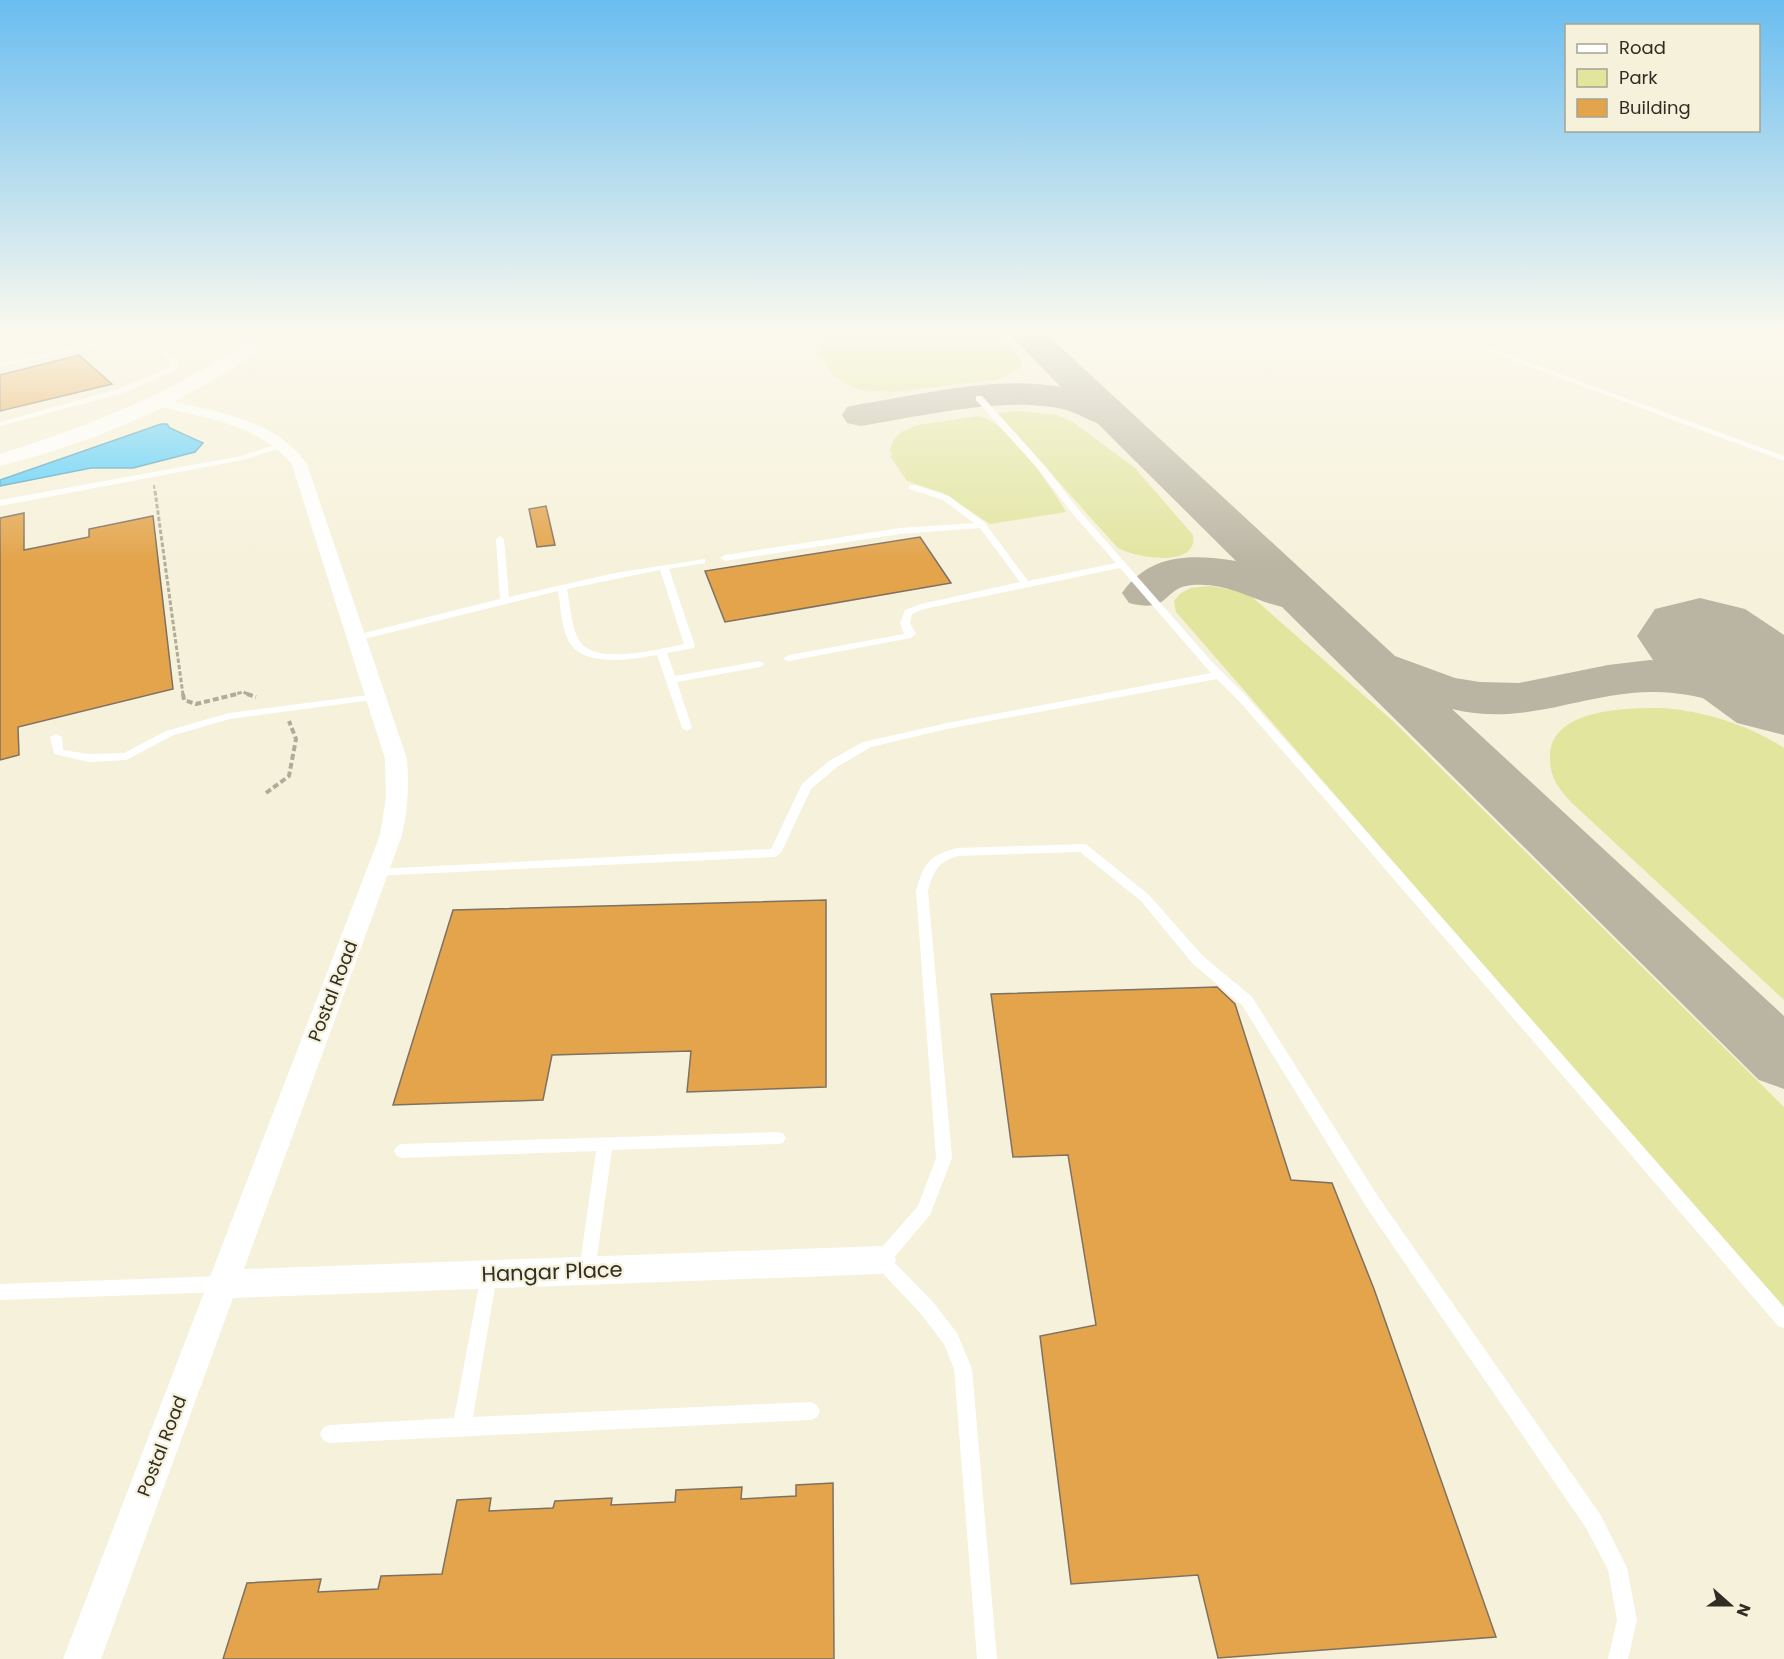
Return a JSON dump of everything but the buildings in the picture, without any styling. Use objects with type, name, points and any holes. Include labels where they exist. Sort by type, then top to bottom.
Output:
[{"type":"street","points":[[0,460],[72,436],[143,407]]},
{"type":"street","name":"Postal Road","points":[[82,1659],[391,835],[397,811],[399,788],[396,759],[299,464],[284,444],[258,429],[177,407]]},
{"type":"street","name":"Hangar Place","points":[[222,1284],[881,1260]]},
{"type":"lane","points":[[0,424],[61,407]]},
{"type":"lane","points":[[987,407],[1042,468],[1122,566],[1340,809],[1784,1320]]},
{"type":"lane","points":[[1644,407],[1784,459]]},
{"type":"lane","points":[[0,503],[243,458],[284,444]]},
{"type":"lane","points":[[912,487],[946,498],[982,525],[1026,584]]},
{"type":"lane","points":[[725,558],[900,531],[982,525]]},
{"type":"lane","points":[[500,540],[505,601]]},
{"type":"lane","points":[[356,638],[505,601],[702,561]]},
{"type":"lane","points":[[789,658],[907,636],[911,634],[905,622],[908,612],[921,607],[1122,566]]},
{"type":"lane","points":[[562,589],[575,642],[584,651],[603,656],[617,656],[690,646],[664,567]]},
{"type":"lane","points":[[661,651],[687,728]]},
{"type":"lane","points":[[671,680],[760,664]]},
{"type":"lane","points":[[377,873],[775,853],[806,787],[833,764],[867,744],[947,726],[1219,675]]},
{"type":"lane","points":[[56,737],[58,752],[89,758],[126,756],[170,733],[229,716],[376,697]]},
{"type":"lane","points":[[987,1659],[963,1369],[951,1339],[927,1308],[881,1260],[924,1210],[944,1158],[922,891],[928,869],[940,856],[958,852],[1083,848],[1145,898],[1198,960],[1246,1001],[1373,1203],[1593,1521],[1617,1568],[1627,1620],[1618,1659]]},
{"type":"lane","points":[[402,1151],[778,1138]]},
{"type":"lane","points":[[587,1270],[605,1144]]},
{"type":"lane","points":[[462,1427],[489,1274]]},
{"type":"lane","points":[[0,1292],[222,1284]]},
{"type":"lane","points":[[329,1434],[811,1411]]},
{"type":"path","points":[[153,476],[184,700],[196,704],[243,692],[285,708],[296,739],[289,776],[266,793]]},
{"type":"green space","points":[[1018,411],[1057,415],[1073,422],[1135,468],[1193,535],[1192,546],[1186,553],[1163,558],[1136,555],[1117,547],[997,413]]},
{"type":"green space","points":[[979,416],[1003,430],[1028,456],[1066,512],[990,524],[943,493],[907,481],[890,456],[893,455],[890,451],[893,440],[901,432],[918,425]]},
{"type":"green space","points":[[1209,586],[1242,591],[1251,596],[1394,722],[1784,1107],[1784,1311],[1176,612],[1174,601],[1181,593],[1191,588]]},
{"type":"green space","points":[[1662,708],[1694,712],[1726,720],[1756,732],[1784,748],[1784,1000],[1571,802],[1553,776],[1550,757],[1553,741],[1563,729],[1576,720],[1612,711]]},
{"type":"water","points":[[161,424],[167,424],[170,428],[203,443],[195,452],[133,468],[91,468],[0,486],[0,480]]},
{"type":"taxiway","points":[[861,415],[908,407]]},
{"type":"taxiway","points":[[1093,407],[1109,415]]},
{"type":"taxiway","points":[[1103,407],[1784,1060]]},
{"type":"taxiway","points":[[1146,593],[1158,581],[1174,573],[1194,571],[1216,572],[1258,581],[1291,595]]},
{"type":"taxiway","points":[[1387,670],[1441,691],[1480,698],[1519,699],[1622,679],[1667,676],[1718,684],[1784,705]]},
{"type":"runway","points":[[1700,636],[1784,695]]}]
